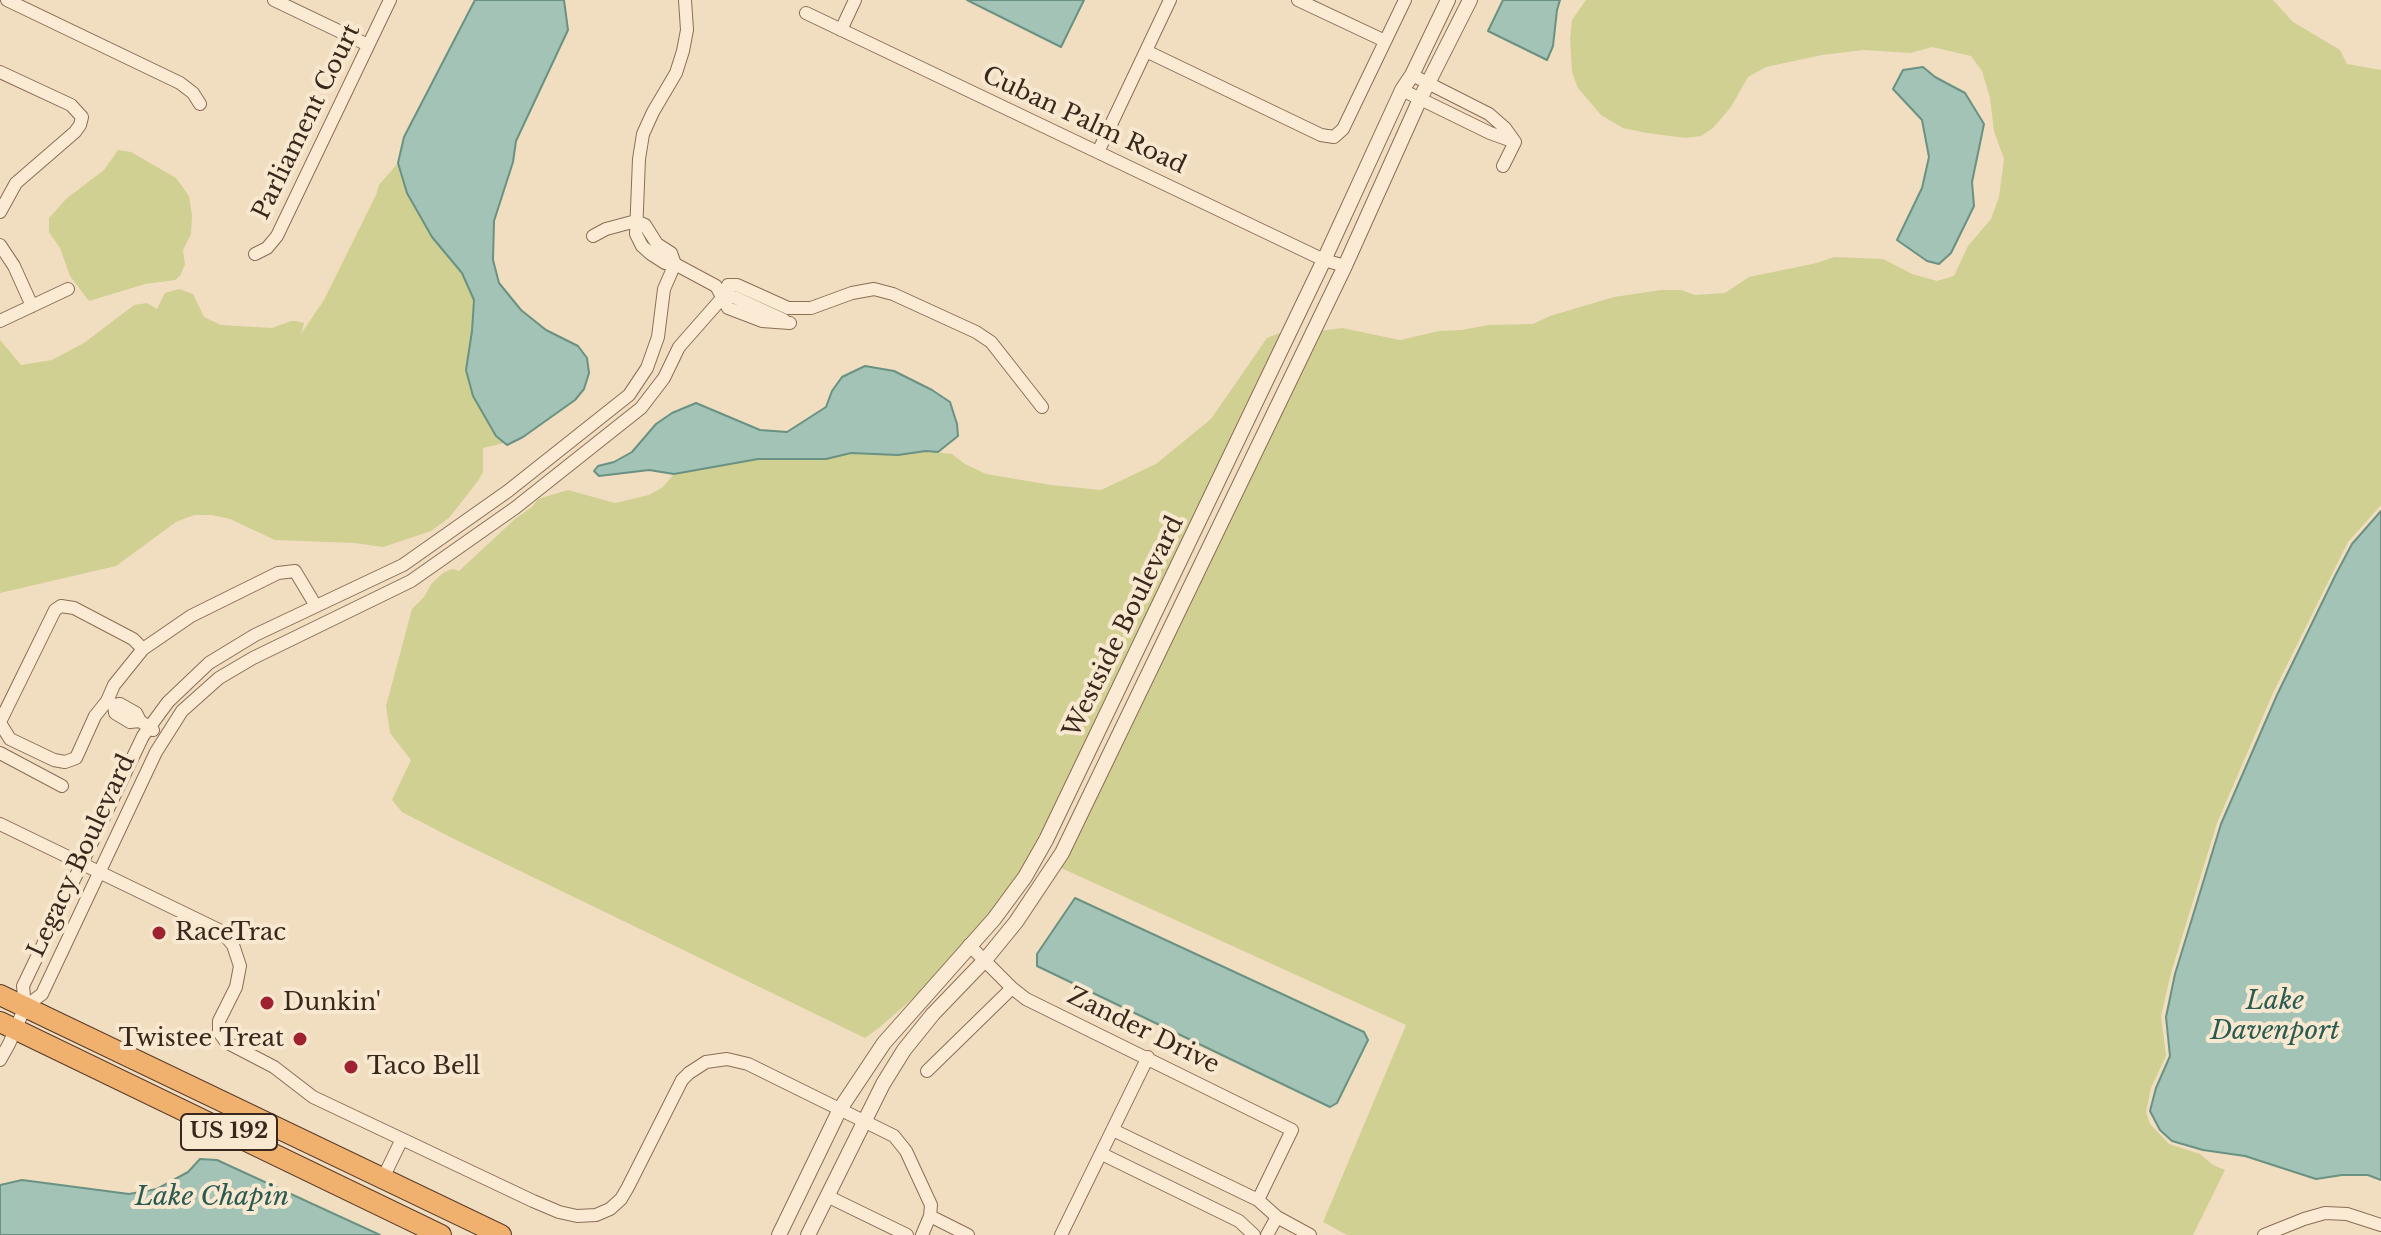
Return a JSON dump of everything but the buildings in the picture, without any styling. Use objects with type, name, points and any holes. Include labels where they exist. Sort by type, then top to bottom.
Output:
[{"type":"highway","name":"US 192","points":[[0,995],[501,1235]]},
{"type":"highway","name":"US 192","points":[[8,1026],[441,1235]]},
{"type":"highway","points":[[339,1185],[367,1184],[383,1178]]},
{"type":"street","points":[[7,0],[180,83],[193,93],[200,104]]},
{"type":"street","points":[[274,0],[368,45]]},
{"type":"street","name":"Parliament Court","points":[[255,254],[267,248],[277,236],[390,0]]},
{"type":"street","points":[[685,0],[687,30],[683,51],[676,73],[643,134],[636,234],[642,246],[665,263],[675,264],[725,291]]},
{"type":"street","points":[[841,30],[855,0]]},
{"type":"street","points":[[1098,152],[1170,0]]},
{"type":"street","points":[[1298,0],[1385,41]]},
{"type":"street","points":[[1146,51],[1329,138],[1343,129],[1405,0]]},
{"type":"street","name":"Westside Boulevard","points":[[779,1235],[840,1109],[884,1043],[994,919],[1025,877],[1046,840],[1324,260],[1402,90],[1448,0]]},
{"type":"street","name":"Westside Boulevard","points":[[808,1235],[864,1120],[904,1050],[1016,922],[1062,853],[1470,0]]},
{"type":"street","name":"Cuban Palm Road","points":[[806,13],[1324,260],[1345,266]]},
{"type":"street","points":[[0,72],[71,105],[82,117],[75,132],[16,183],[0,212]]},
{"type":"street","points":[[1412,75],[1494,118],[1515,142]]},
{"type":"street","points":[[1402,90],[1496,136],[1515,142]]},
{"type":"street","points":[[1464,121],[1472,105]]},
{"type":"street","points":[[1503,166],[1515,142]]},
{"type":"street","points":[[593,236],[636,221]]},
{"type":"street","points":[[0,245],[14,266],[32,306]]},
{"type":"street","points":[[0,264],[19,279]]},
{"type":"street","name":"Legacy Boulevard","points":[[25,1007],[23,986],[143,736],[144,724],[209,663],[255,635],[403,565],[508,491],[629,395],[647,368],[658,337],[664,289],[675,264]]},
{"type":"street","points":[[725,291],[737,285],[788,308],[811,308],[852,293],[874,289],[893,294],[986,338],[1042,407]]},
{"type":"street","points":[[0,321],[68,289]]},
{"type":"street","points":[[725,291],[728,308],[762,321],[790,323],[788,308]]},
{"type":"street","name":"Legacy Boulevard","points":[[25,1007],[42,994],[156,752],[182,711],[219,678],[253,658],[411,581],[526,499],[641,408],[664,378],[688,334],[725,291]]},
{"type":"street","points":[[143,649],[133,639],[74,608],[61,606],[55,610],[0,722],[10,739],[54,760],[65,762],[76,758],[95,716],[110,703],[114,685],[143,649],[191,616],[278,573],[295,571],[316,606]]},
{"type":"street","points":[[110,703],[120,704],[136,713],[144,724],[165,738]]},
{"type":"street","points":[[0,753],[62,786]]},
{"type":"street","points":[[0,824],[221,931],[233,945],[240,974],[219,1021],[219,1032],[226,1042],[274,1067],[313,1097],[549,1208],[568,1215],[587,1217],[603,1212],[621,1199],[676,1089],[689,1073],[706,1062],[727,1059],[748,1064],[894,1136],[903,1146],[929,1198],[930,1216],[922,1235]]},
{"type":"street","name":"Zander Drive","points":[[969,945],[1026,999],[1292,1130],[1258,1200]]},
{"type":"street","points":[[927,1071],[1012,988]]},
{"type":"street","points":[[0,1060],[8,1026],[25,1007]]},
{"type":"street","points":[[1061,1235],[1148,1057]]},
{"type":"street","points":[[1113,1130],[1258,1200],[1277,1217],[1310,1235]]},
{"type":"street","points":[[383,1178],[402,1139]]},
{"type":"street","points":[[1102,1154],[1239,1221],[1254,1235]]},
{"type":"street","points":[[827,1196],[907,1235]]},
{"type":"street","points":[[2264,1235],[2325,1213],[2347,1214],[2381,1225]]},
{"type":"street","points":[[930,1216],[968,1235]]},
{"type":"street","points":[[1267,1235],[1277,1217]]},
{"type":"green space","points":[[1586,0],[2273,0],[2293,22],[2340,50],[2347,64],[2381,70],[2381,505],[2348,542],[2273,693],[2217,823],[2171,973],[2161,1016],[2166,1056],[2151,1088],[2146,1112],[2150,1124],[2169,1144],[2200,1154],[2225,1170],[2193,1235],[1347,1235],[1323,1222],[1406,1025],[1059,867],[1319,331],[1342,328],[1400,340],[1439,331],[1533,324],[1614,297],[1661,290],[1681,290],[1695,295],[1725,293],[1749,277],[1834,257],[1883,259],[1912,274],[1937,281],[1954,276],[1968,246],[1991,219],[1999,197],[2004,159],[1994,131],[1990,98],[1982,71],[1971,56],[1932,47],[1911,53],[1863,50],[1766,67],[1748,77],[1731,107],[1713,128],[1701,136],[1686,138],[1647,133],[1623,128],[1601,115],[1578,88],[1572,72],[1570,39],[1572,20]]},
{"type":"green space","points":[[118,150],[131,152],[176,178],[189,196],[191,234],[183,250],[185,264],[175,280],[145,284],[89,301],[70,276],[60,248],[49,232],[49,218],[66,199],[104,170]]},
{"type":"green space","points":[[398,163],[407,193],[432,237],[462,273],[474,300],[473,396],[496,436],[504,443],[483,448],[483,472],[449,518],[431,531],[383,547],[275,540],[230,519],[194,515],[176,522],[116,566],[0,593],[0,340],[21,365],[52,360],[84,343],[134,305],[147,303],[157,309],[165,293],[179,289],[193,294],[204,317],[221,325],[272,328],[296,321],[304,323],[301,334],[324,300],[379,185]]},
{"type":"green space","points":[[1285,331],[1021,874],[990,915],[926,987],[865,1038],[452,838],[402,812],[392,800],[411,760],[390,733],[386,706],[412,609],[443,573],[452,569],[459,571],[538,499],[568,490],[615,503],[649,495],[663,487],[673,475],[733,463],[758,459],[826,459],[851,453],[898,455],[926,451],[952,454],[986,474],[1101,490],[1156,464],[1211,419],[1267,338]]},
{"type":"water","points":[[475,0],[564,0],[568,30],[516,141],[513,162],[494,221],[493,260],[499,283],[521,310],[546,330],[578,346],[587,358],[589,373],[584,389],[575,400],[507,445],[496,436],[473,396],[466,370],[474,300],[462,273],[432,237],[407,193],[398,163],[404,137]]},
{"type":"water","points":[[967,0],[1084,0],[1061,47]]},
{"type":"water","points":[[1503,0],[1560,0],[1553,46],[1547,60],[1488,31]]},
{"type":"water","points":[[1923,67],[1965,93],[1984,124],[1972,182],[1974,206],[1951,253],[1939,264],[1927,261],[1897,240],[1922,188],[1929,157],[1922,120],[1893,89],[1903,70]]},
{"type":"water","points":[[865,366],[894,371],[950,402],[958,436],[938,452],[898,455],[851,453],[826,459],[758,459],[674,474],[649,470],[599,476],[594,471],[598,466],[632,452],[656,424],[696,403],[760,430],[787,432],[826,407],[842,377]]},
{"type":"water","name":"Lake Davenport","points":[[2381,511],[2381,1180],[2368,1175],[2316,1179],[2245,1156],[2203,1150],[2172,1141],[2160,1130],[2150,1111],[2170,1056],[2166,1017],[2175,974],[2221,824],[2277,695],[2336,574],[2352,544]]},
{"type":"water","points":[[1075,898],[1364,1032],[1368,1040],[1337,1103],[1330,1107],[1037,966],[1037,954]]},
{"type":"water","name":"Lake Chapin","points":[[200,1159],[217,1160],[380,1235],[0,1235],[0,1185],[22,1180],[129,1194],[157,1189],[188,1172]]},
{"type":"place","name":"RaceTrac","points":[[159,933]]},
{"type":"place","name":"Dunkin'","points":[[267,1003]]},
{"type":"place","name":"Twistee Treat","points":[[300,1039]]},
{"type":"place","name":"Taco Bell","points":[[351,1067]]}]
